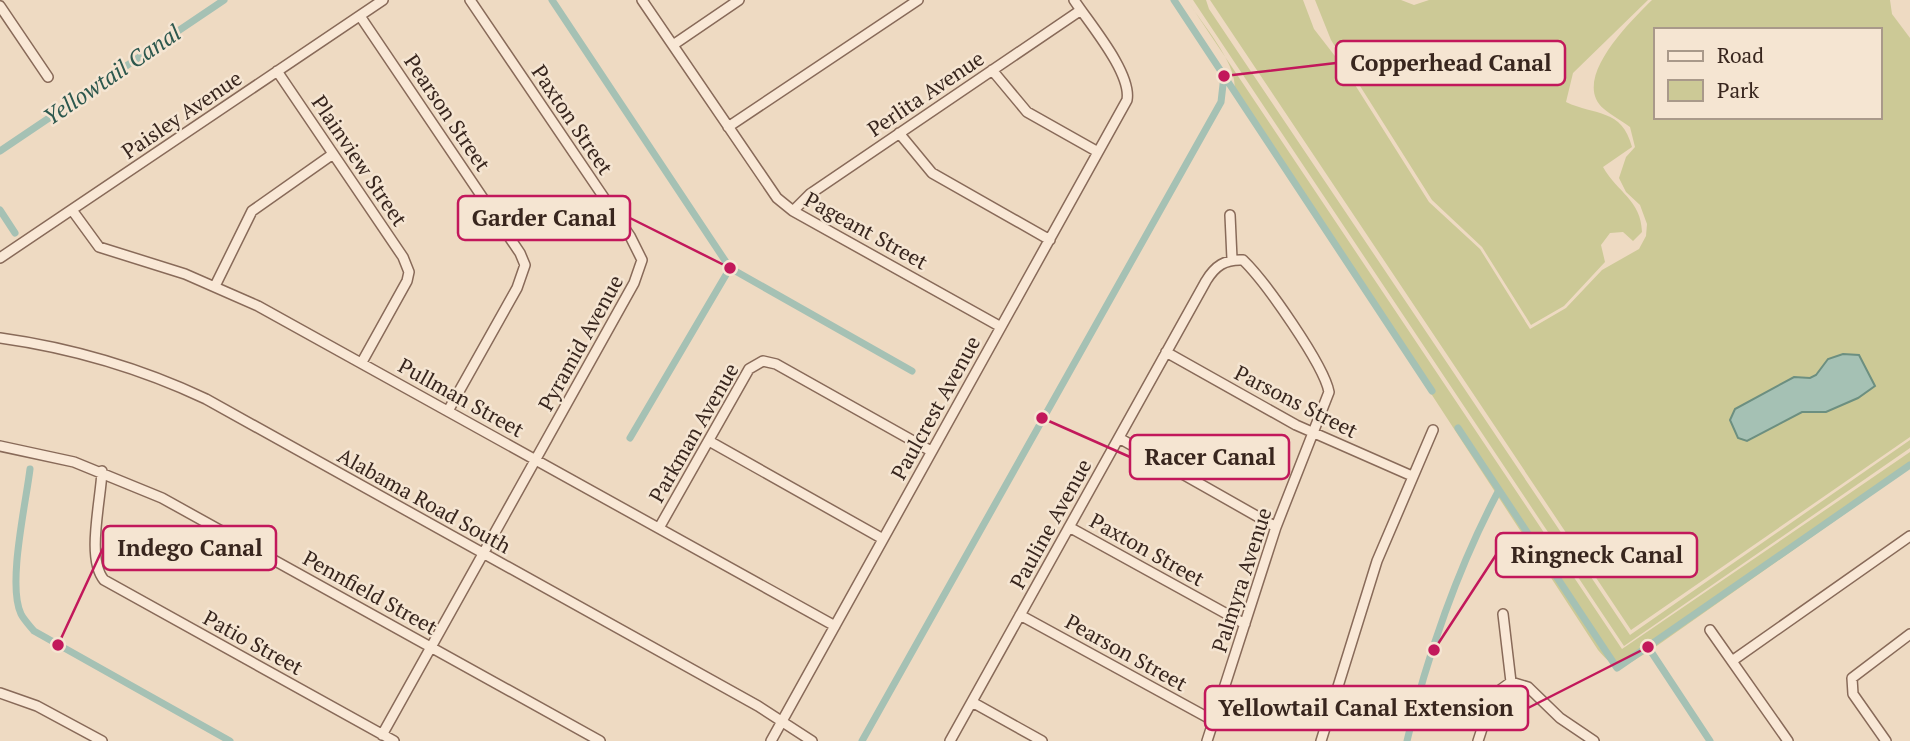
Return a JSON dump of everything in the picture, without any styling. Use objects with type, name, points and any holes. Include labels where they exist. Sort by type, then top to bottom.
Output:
[{"type":"street","name":"Paisley Avenue","points":[[0,258],[383,0]]},
{"type":"street","name":"Paxton Street","points":[[470,0],[630,236],[642,260]]},
{"type":"street","name":"Pageant Street","points":[[642,0],[770,189],[793,211],[1001,327]]},
{"type":"street","points":[[673,45],[739,0]]},
{"type":"street","points":[[728,127],[918,0]]},
{"type":"street","points":[[1074,0],[1081,10]]},
{"type":"street","points":[[0,6],[48,77]]},
{"type":"street","name":"Perlita Avenue","points":[[793,211],[810,194],[1081,10]]},
{"type":"street","name":"Paulcrest Avenue","points":[[771,741],[1127,100],[1129,90],[1122,73],[1081,10]]},
{"type":"street","name":"Pearson Street","points":[[360,16],[520,253],[525,265],[517,288],[448,411]]},
{"type":"street","points":[[992,70],[1027,112],[1098,152]]},
{"type":"street","name":"Plainview Street","points":[[277,71],[403,257],[409,272],[407,281],[362,362]]},
{"type":"street","points":[[899,133],[932,173],[1049,240]]},
{"type":"street","points":[[215,286],[251,211],[333,154]]},
{"type":"street","name":"Pullman Street","points":[[72,210],[99,247],[215,286],[362,362],[835,626]]},
{"type":"street","points":[[1230,215],[1232,259]]},
{"type":"street","name":"Pauline Avenue","points":[[950,741],[1210,273],[1219,264],[1232,259]]},
{"type":"street","name":"Palmyra Avenue","points":[[1207,741],[1276,527],[1329,393],[1323,373],[1262,282],[1243,260],[1232,259]]},
{"type":"street","name":"Pyramid Avenue","points":[[382,734],[537,460],[634,283],[642,260]]},
{"type":"street","name":"Alabama Road South","points":[[0,338],[91,356],[181,388],[783,721],[812,741]]},
{"type":"street","name":"Parsons Street","points":[[1166,352],[1312,433],[1412,476]]},
{"type":"street","name":"Parkman Avenue","points":[[659,528],[749,369],[763,360],[776,364],[932,451]]},
{"type":"street","points":[[1321,741],[1377,561],[1433,430]]},
{"type":"street","points":[[1119,438],[1276,527]]},
{"type":"street","points":[[709,441],[883,539]]},
{"type":"street","name":"Pennfield Street","points":[[0,446],[43,454],[102,471],[162,498],[600,741]]},
{"type":"street","name":"Patio Street","points":[[102,471],[95,555],[97,572],[121,591],[394,741]]},
{"type":"street","name":"Paxton Street","points":[[1069,527],[1245,624]]},
{"type":"street","points":[[1732,661],[1910,536]]},
{"type":"street","points":[[1503,614],[1511,682]]},
{"type":"street","name":"Pearson Street","points":[[1020,615],[1214,722]]},
{"type":"street","points":[[1710,630],[1788,741]]},
{"type":"street","points":[[1886,741],[1853,694],[1852,678],[1910,635]]},
{"type":"street","points":[[1478,741],[1493,695],[1511,682]]},
{"type":"street","points":[[1511,682],[1528,687],[1560,718],[1594,741]]},
{"type":"street","points":[[0,693],[37,706],[102,741]]},
{"type":"street","points":[[972,702],[1042,741]]},
{"type":"green space","points":[[1193,0],[1206,0],[1209,9],[1630,635],[1910,440],[1910,448],[1624,646]]},
{"type":"green space","points":[[1210,0],[1303,0],[1314,29],[1345,69],[1429,202],[1480,249],[1530,329],[1566,308],[1602,270],[1639,249],[1646,236],[1647,224],[1640,205],[1626,192],[1619,178],[1626,157],[1635,147],[1630,127],[1604,109],[1595,97],[1594,82],[1599,67],[1619,35],[1652,0],[1890,0],[1892,14],[1910,38],[1910,437],[1631,630]]},
{"type":"green space","points":[[1315,0],[1401,0],[1414,5],[1429,0],[1648,0],[1573,73],[1566,102],[1606,115],[1622,125],[1632,147],[1603,167],[1638,212],[1642,232],[1633,241],[1623,232],[1610,233],[1601,245],[1605,262],[1564,306],[1531,325],[1482,247],[1432,200],[1331,40]]},
{"type":"green space","points":[[1189,3],[1211,34],[1226,58]]},
{"type":"green space","points":[[1226,58],[1622,649],[1910,452],[1910,468],[1651,650],[1623,665],[1612,663],[1598,650],[1234,91],[1234,81]]},
{"type":"shaded area","points":[[1843,354],[1859,355],[1875,386],[1858,398],[1826,412],[1802,412],[1747,441],[1738,438],[1730,420],[1735,409],[1794,377],[1810,378],[1816,375],[1828,359]]},
{"type":"waterway","name":"Yellowtail Canal","points":[[0,151],[224,0]]},
{"type":"waterway","points":[[552,0],[730,268],[912,371]]},
{"type":"waterway","points":[[1174,0],[1432,391]]},
{"type":"waterway","points":[[862,741],[1221,102],[1224,76]]},
{"type":"waterway","points":[[0,210],[15,233]]},
{"type":"waterway","points":[[630,438],[730,268]]},
{"type":"waterway","points":[[1458,428],[1617,668],[1910,465]]},
{"type":"waterway","points":[[30,469],[17,564],[17,601],[21,614],[34,631],[230,741]]},
{"type":"waterway","points":[[1407,741],[1445,612],[1470,549],[1499,490]]},
{"type":"waterway","points":[[1648,647],[1710,741]]},
{"type":"place","name":"Copperhead Canal","points":[[1224,76]]},
{"type":"place","name":"Garder Canal","points":[[730,268]]},
{"type":"place","name":"Racer Canal","points":[[1042,418]]},
{"type":"place","name":"Indego Canal","points":[[58,645]]},
{"type":"place","name":"Yellowtail Canal Extension","points":[[1648,647]]},
{"type":"place","name":"Ringneck Canal","points":[[1434,650]]}]
